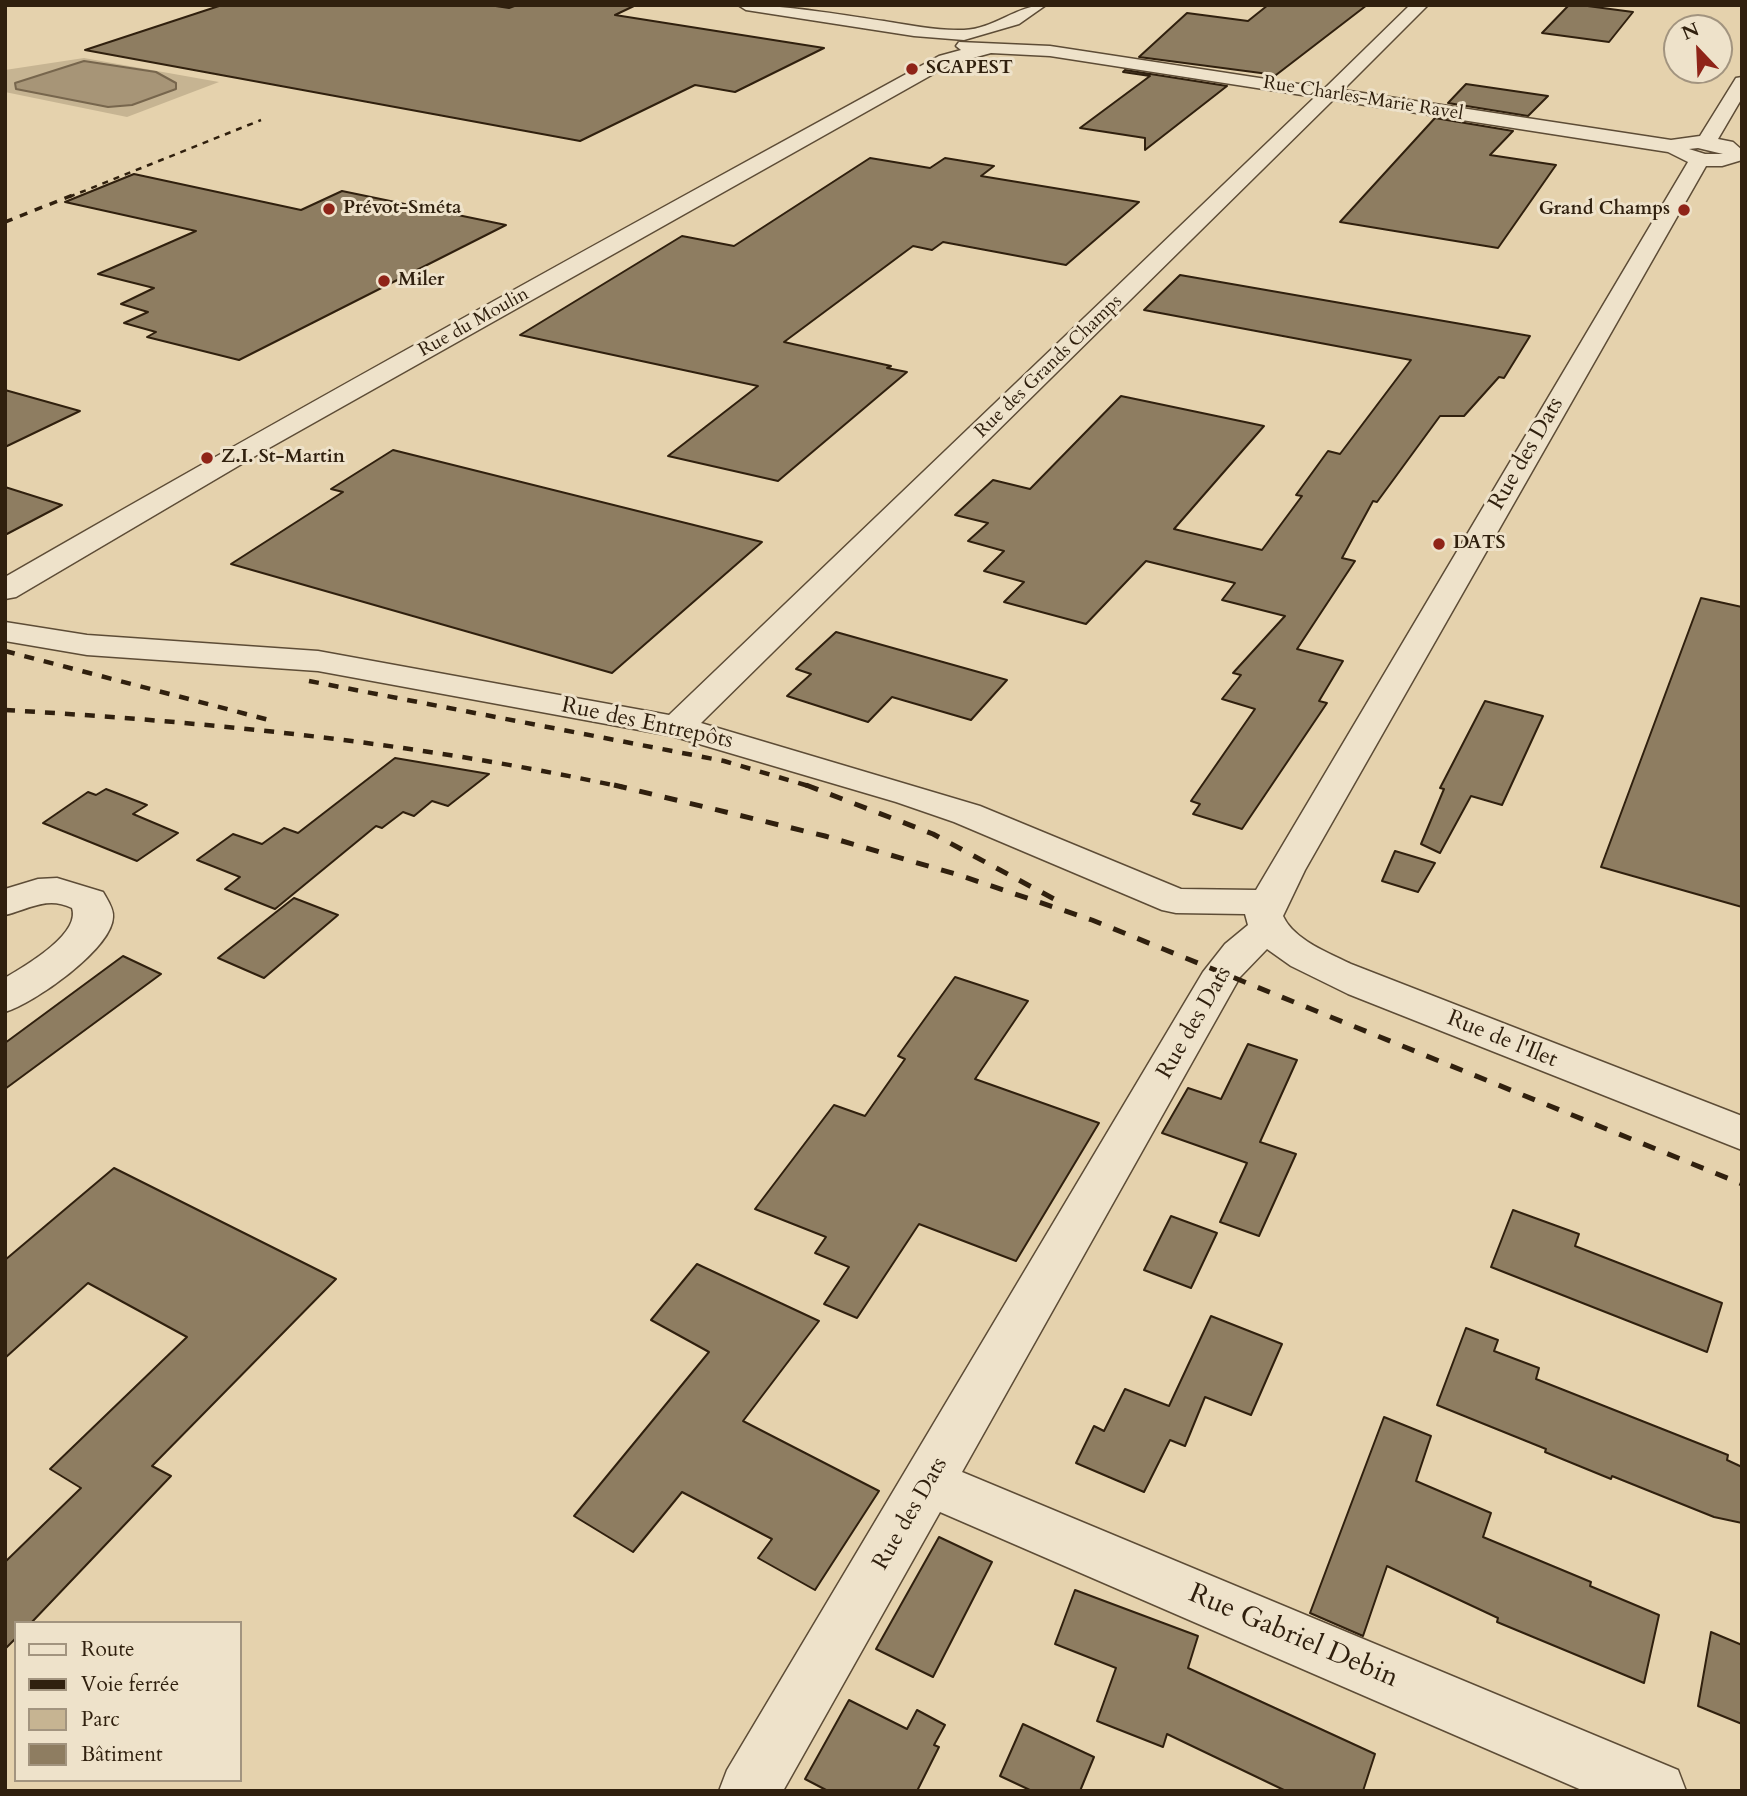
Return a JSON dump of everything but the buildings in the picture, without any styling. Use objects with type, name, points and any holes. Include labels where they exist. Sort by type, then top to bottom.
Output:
[{"type":"street","points":[[746,5],[914,31],[959,43]]},
{"type":"street","name":"Rue du Moulin","points":[[5,590],[959,43],[1013,21],[1038,5]]},
{"type":"street","name":"Rue des Grands Champs","points":[[677,727],[1420,5]]},
{"type":"street","points":[[1001,43],[1013,21]]},
{"type":"street","name":"Rue du Moulin","points":[[959,43],[1001,43]]},
{"type":"street","name":"Rue Charles-Marie Ravel","points":[[959,43],[1001,43],[1676,147],[1684,155],[1703,151]]},
{"type":"street","name":"Rue des Dats","points":[[749,1791],[1223,972],[1254,938],[1269,915],[1300,850],[1742,82]]},
{"type":"street","points":[[1703,151],[1727,159],[1739,156]]},
{"type":"street","name":"Rue des Entrepôts","points":[[5,631],[86,645],[343,665],[677,727],[849,775],[932,802],[1176,901],[1269,915]]},
{"type":"street","points":[[5,903],[43,889],[67,889],[89,901],[94,917],[88,932],[64,955],[5,998]]},
{"type":"street","name":"Rue de l'Ilet","points":[[1269,915],[1304,957],[1362,984],[1742,1134]]},
{"type":"street","name":"Rue Gabriel Debin","points":[[929,1483],[1656,1791]]},
{"type":"green space","points":[[84,58],[219,82],[127,117],[5,92],[5,70]]},
{"type":"shaded area","points":[[84,61],[156,72],[176,83],[176,89],[132,105],[108,107],[16,89],[15,83]]},
{"type":"railway","points":[[69,197],[261,120]]},
{"type":"railway","points":[[5,222],[73,195]]},
{"type":"railway","points":[[5,651],[269,720]]},
{"type":"railway","points":[[309,681],[724,761],[809,786]]},
{"type":"railway","points":[[5,710],[315,736],[469,758],[622,787]]},
{"type":"railway","points":[[614,785],[825,836],[959,875],[1092,920],[1742,1184]]},
{"type":"railway","points":[[809,786],[933,834],[1056,900]]},
{"type":"place","name":"SCAPEST","points":[[912,69]]},
{"type":"place","name":"Prévot-Sméta","points":[[329,209]]},
{"type":"place","name":"Grand Champs","points":[[1684,210]]},
{"type":"place","name":"Miler","points":[[384,281]]},
{"type":"place","name":"Z.I. St-Martin","points":[[207,458]]},
{"type":"place","name":"DATS","points":[[1439,544]]}]
